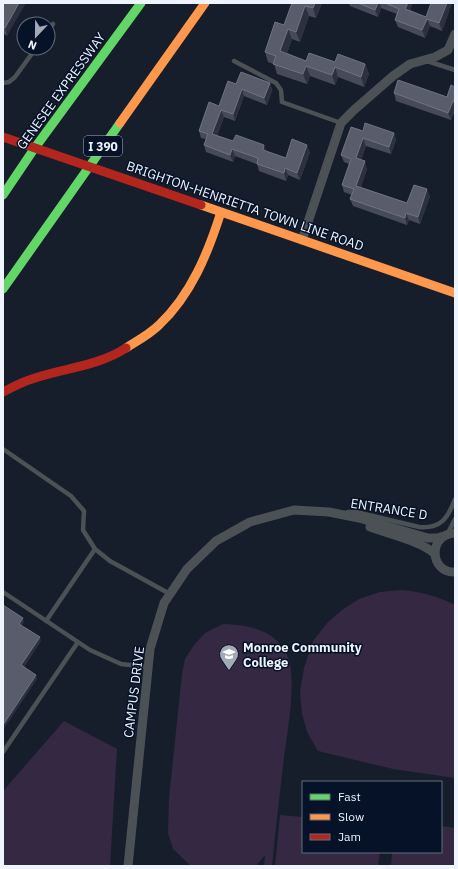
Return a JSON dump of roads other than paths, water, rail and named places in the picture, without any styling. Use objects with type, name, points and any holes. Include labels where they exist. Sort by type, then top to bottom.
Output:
[{"type":"main road","name":"GENESEE EXPRESSWAY","points":[[3,194],[34,149],[141,3]]},
{"type":"main road","name":"I 390","points":[[3,289],[205,3]]},
{"type":"main road","name":"BRIGHTON-HENRIETTA TOWN LINE ROAD","points":[[3,137],[426,283],[455,296]]},
{"type":"main road","points":[[3,392],[29,380],[86,365],[118,353],[159,325],[184,296],[192,282],[212,240],[221,212]]},
{"type":"street","points":[[302,240],[341,123],[359,105],[393,76],[413,62],[436,57],[448,50],[455,34]]},
{"type":"street","name":"CAMPUS DRIVE","points":[[128,866],[150,649],[164,603],[187,569],[216,541],[250,522],[294,510],[329,512],[359,518],[428,538],[438,538],[449,535]]},
{"type":"street","name":"CAMPUS DRIVE","points":[[329,512],[410,541],[432,551],[435,554]]},
{"type":"street","points":[[449,535],[438,542],[435,548],[436,561],[445,570],[455,572]]},
{"type":"lane","points":[[3,83],[9,82],[15,77],[30,56]]},
{"type":"lane","points":[[424,60],[455,70]]},
{"type":"lane","points":[[234,61],[276,83],[281,90],[282,102],[341,123]]},
{"type":"lane","points":[[3,449],[71,496],[84,512],[83,530],[95,549],[110,561],[170,594]]},
{"type":"lane","name":"ENTRANCE D","points":[[329,512],[356,512],[428,528],[443,522],[450,513],[455,498]]},
{"type":"lane","points":[[449,535],[455,519]]},
{"type":"lane","points":[[46,621],[95,549]]},
{"type":"lane","points":[[3,592],[90,650],[121,664],[148,667]]},
{"type":"lane","points":[[3,752],[78,642]]},
{"type":"place","name":"Monroe Community College","points":[[229,671]]}]
